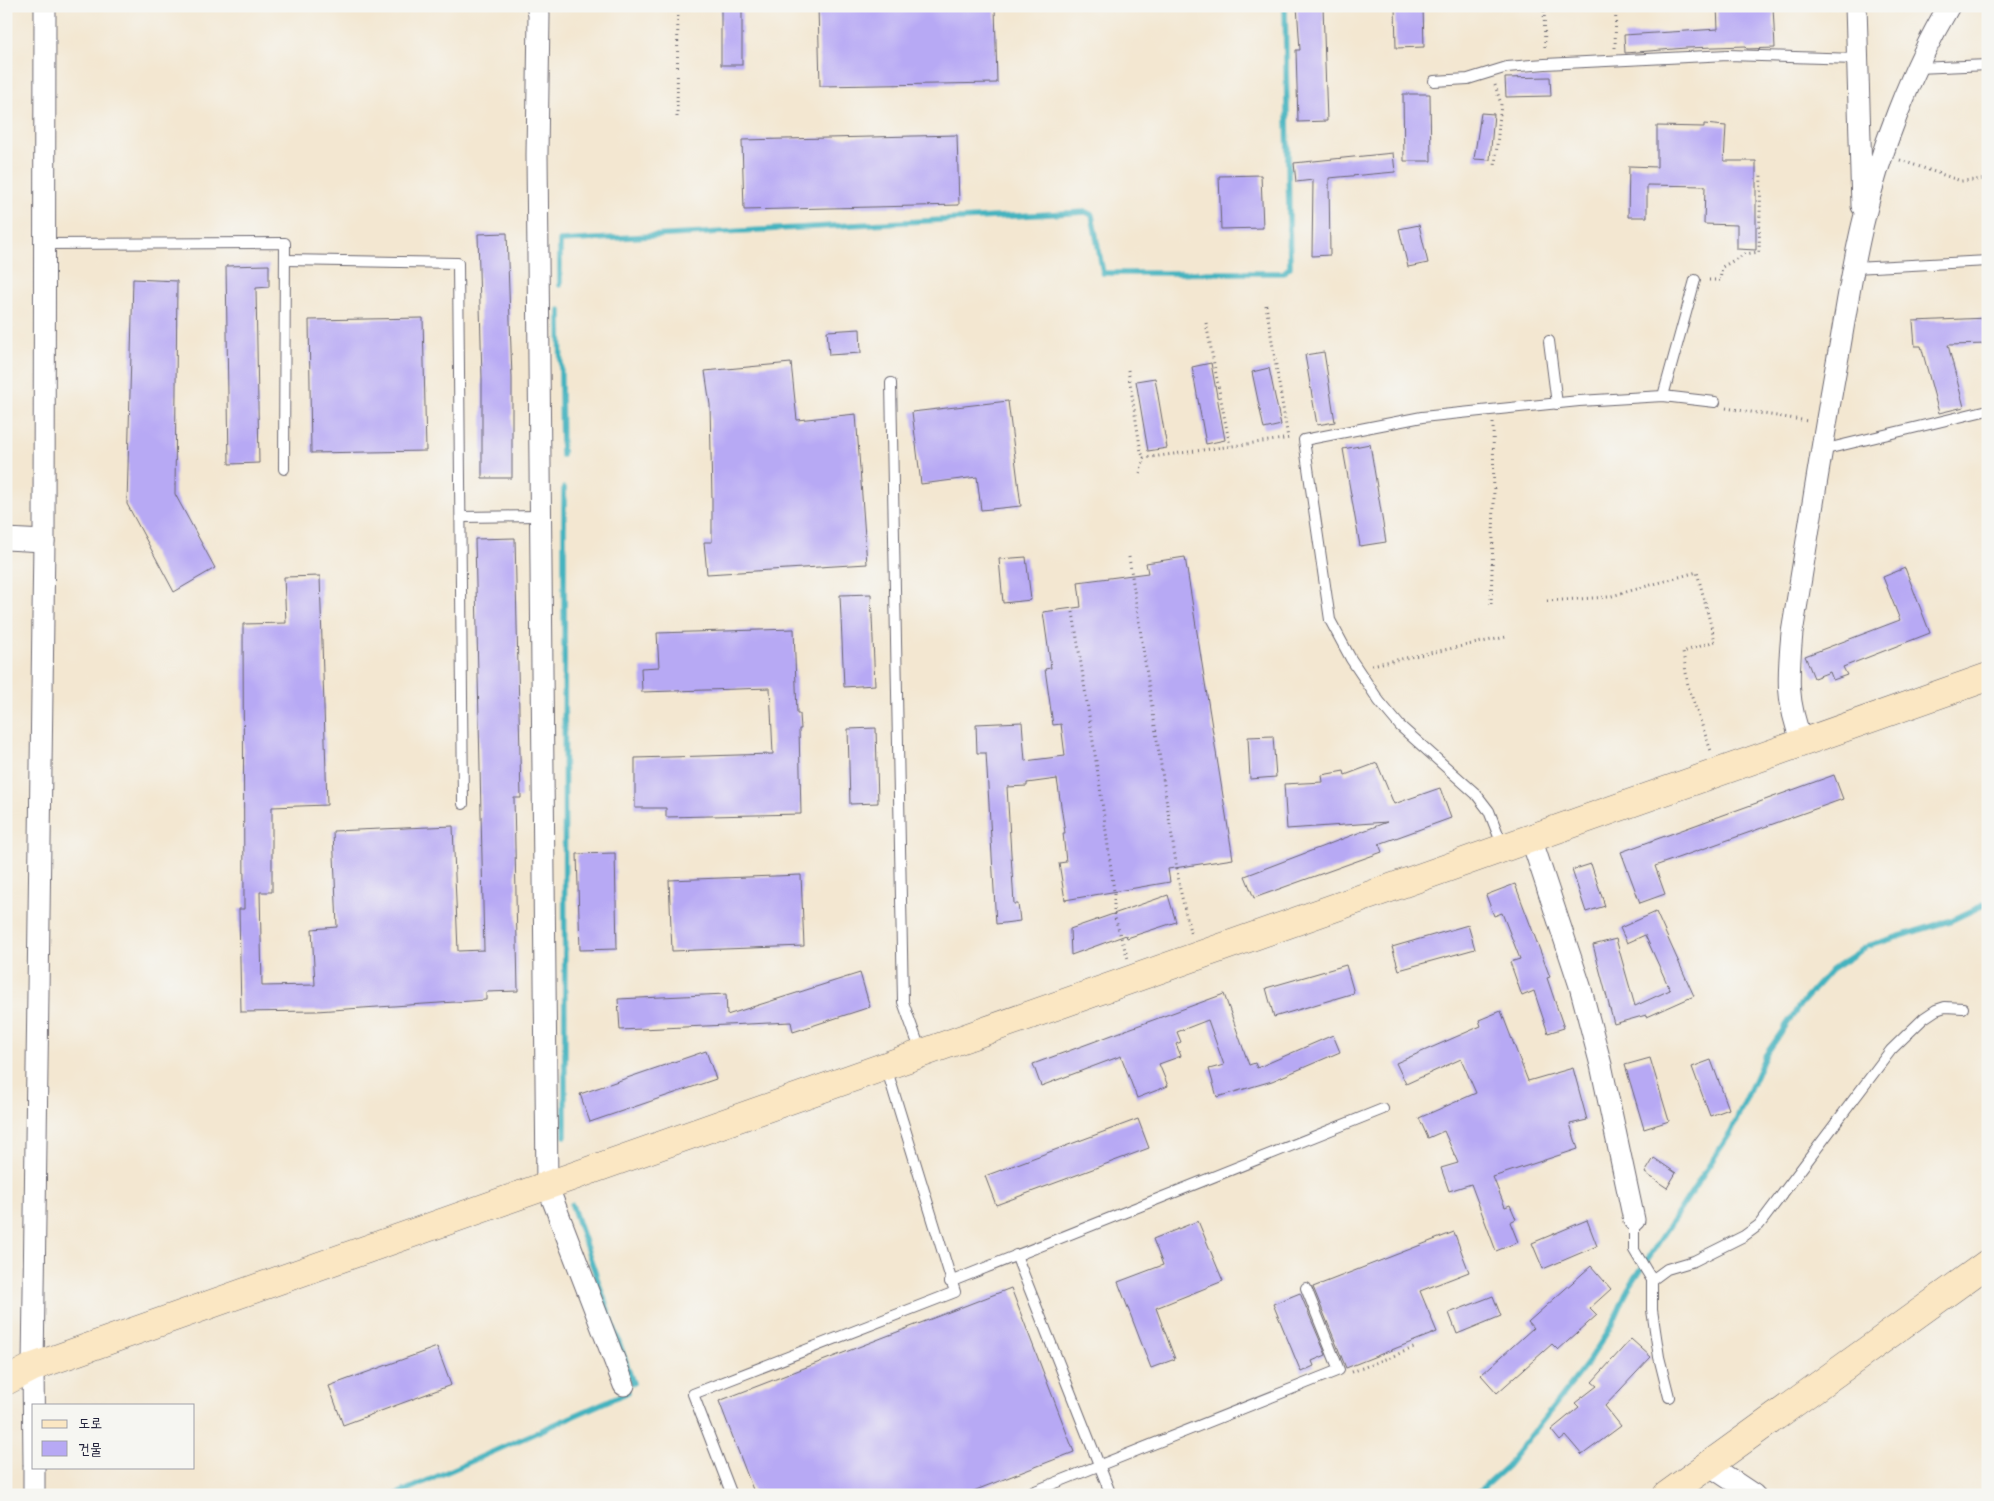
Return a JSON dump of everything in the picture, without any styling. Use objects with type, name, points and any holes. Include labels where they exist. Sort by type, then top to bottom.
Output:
[{"type":"street","points":[[33,1404],[44,541],[45,6]]},
{"type":"street","points":[[537,6],[539,15],[537,155],[547,1185],[624,1385]]},
{"type":"street","points":[[1856,6],[1856,59],[1863,222]]},
{"type":"street","points":[[1802,742],[1792,718],[1790,702],[1789,668],[1792,633],[1825,424],[1863,222],[1884,155],[1917,68],[1949,6]]},
{"type":"street","points":[[6,540],[44,541]]},
{"type":"street","points":[[6,1381],[33,1368],[547,1185],[886,1067],[1988,676]]},
{"type":"street","points":[[1531,838],[1585,1004],[1601,1065],[1634,1220]]},
{"type":"street","points":[[1667,1495],[1988,1262]]},
{"type":"street","points":[[1710,1465],[1754,1495]]},
{"type":"street","points":[[34,1468],[34,1495]]},
{"type":"lane","points":[[1434,82],[1468,79],[1507,67],[1728,54],[1856,59]]},
{"type":"lane","points":[[1917,68],[1988,65]]},
{"type":"lane","points":[[45,244],[285,243],[284,468]]},
{"type":"lane","points":[[285,260],[458,263],[463,804]]},
{"type":"lane","points":[[1854,268],[1988,261]]},
{"type":"lane","points":[[1662,396],[1695,280]]},
{"type":"lane","points":[[1549,341],[1557,404]]},
{"type":"lane","points":[[891,383],[903,1002],[921,1054]]},
{"type":"lane","points":[[1503,848],[1489,811],[1476,794],[1400,726],[1379,701],[1357,668],[1330,620],[1304,440],[1422,417],[1557,404],[1662,396],[1715,402]]},
{"type":"lane","points":[[1822,450],[1988,410]]},
{"type":"lane","points":[[461,517],[541,516]]},
{"type":"lane","points":[[1652,1280],[1668,1269],[1694,1261],[1744,1236],[1758,1225],[1892,1050],[1924,1018],[1936,1010],[1945,1007],[1963,1008]]},
{"type":"lane","points":[[732,1495],[693,1394],[955,1292],[950,1282],[886,1067]]},
{"type":"lane","points":[[950,1282],[1383,1110]]},
{"type":"lane","points":[[1634,1220],[1633,1241],[1636,1257],[1652,1280],[1652,1310],[1659,1357],[1669,1396]]},
{"type":"lane","points":[[1016,1255],[1111,1495]]},
{"type":"lane","points":[[1025,1495],[1100,1467],[1339,1370],[1306,1288]]},
{"type":"path","points":[[677,117],[678,6]]},
{"type":"path","points":[[1544,6],[1546,64]]},
{"type":"path","points":[[1615,61],[1616,6]]},
{"type":"path","points":[[1491,72],[1501,104],[1495,166]]},
{"type":"path","points":[[1884,155],[1961,182],[1988,179]]},
{"type":"path","points":[[1695,280],[1720,280],[1722,267],[1745,254],[1760,252],[1761,174]]},
{"type":"path","points":[[1266,305],[1288,438]]},
{"type":"path","points":[[1206,323],[1230,446]]},
{"type":"path","points":[[1128,370],[1141,452],[1144,458],[1140,473]]},
{"type":"path","points":[[1715,402],[1720,408],[1825,424]]},
{"type":"path","points":[[1491,604],[1494,503],[1493,411]]},
{"type":"path","points":[[1144,458],[1288,438],[1304,440]]},
{"type":"path","points":[[1129,557],[1180,888],[1196,956]]},
{"type":"path","points":[[1547,601],[1608,597],[1697,572],[1715,641],[1683,652],[1688,686],[1718,772]]},
{"type":"path","points":[[1073,612],[1100,787],[1114,891],[1114,915],[1135,978]]},
{"type":"path","points":[[1357,668],[1506,637]]},
{"type":"path","points":[[1339,1370],[1344,1375],[1416,1347]]},
{"type":"building","points":[[721,6],[742,6],[742,65],[721,65]]},
{"type":"building","points":[[818,6],[995,6],[997,83],[820,86]]},
{"type":"building","points":[[1297,6],[1323,6],[1327,121],[1298,122],[1296,50],[1300,50]]},
{"type":"building","points":[[1395,6],[1423,6],[1424,47],[1396,48]]},
{"type":"building","points":[[1717,6],[1773,6],[1775,48],[1747,49],[1746,46],[1686,48],[1625,53],[1624,35],[1718,29]]},
{"type":"building","points":[[1550,77],[1551,96],[1506,97],[1505,78]]},
{"type":"building","points":[[1403,94],[1430,94],[1431,161],[1404,161]]},
{"type":"building","points":[[1481,113],[1494,114],[1490,160],[1474,159]]},
{"type":"building","points":[[1704,124],[1726,126],[1724,161],[1756,161],[1756,250],[1737,249],[1737,225],[1704,224],[1705,186],[1647,185],[1647,217],[1628,217],[1629,166],[1657,167],[1657,126],[1704,127]]},
{"type":"building","points":[[957,135],[959,205],[744,210],[742,140]]},
{"type":"building","points":[[1393,153],[1395,172],[1329,178],[1330,255],[1312,256],[1313,180],[1296,182],[1294,163]]},
{"type":"building","points":[[1261,175],[1263,228],[1221,229],[1219,176]]},
{"type":"building","points":[[1419,225],[1428,263],[1408,267],[1399,229]]},
{"type":"building","points":[[507,233],[512,378],[512,478],[482,478],[482,378],[478,234]]},
{"type":"building","points":[[269,265],[269,287],[256,288],[259,463],[229,464],[226,266]]},
{"type":"building","points":[[133,279],[177,281],[175,494],[215,568],[174,592],[127,504]]},
{"type":"building","points":[[423,318],[426,451],[311,453],[309,320]]},
{"type":"building","points":[[1988,318],[1988,344],[1948,345],[1964,407],[1939,413],[1921,346],[1915,346],[1913,321]]},
{"type":"building","points":[[860,329],[861,353],[829,355],[827,331]]},
{"type":"building","points":[[1324,352],[1335,422],[1317,425],[1305,355]]},
{"type":"building","points":[[791,363],[797,420],[856,414],[867,564],[707,574],[704,542],[712,542],[712,499],[710,405],[705,371]]},
{"type":"building","points":[[1211,363],[1225,440],[1206,444],[1192,367]]},
{"type":"building","points":[[1269,368],[1281,425],[1264,429],[1252,372]]},
{"type":"building","points":[[1155,378],[1167,448],[1148,451],[1136,381]]},
{"type":"building","points":[[1008,401],[1021,506],[981,510],[977,477],[921,484],[912,412]]},
{"type":"building","points":[[1370,444],[1386,542],[1360,546],[1343,449]]},
{"type":"building","points":[[515,538],[521,798],[514,798],[518,991],[486,992],[486,1000],[316,1011],[241,1012],[239,909],[244,909],[243,624],[286,623],[284,577],[320,576],[327,805],[272,807],[272,892],[260,892],[262,986],[315,985],[312,929],[337,927],[333,831],[453,826],[458,951],[484,950],[475,539]]},
{"type":"building","points":[[1026,557],[1031,600],[1003,603],[999,559]]},
{"type":"building","points":[[1185,557],[1233,859],[1168,869],[1170,882],[1065,900],[1059,863],[1066,862],[1063,833],[1065,833],[1057,779],[1027,783],[1027,786],[1007,787],[1014,904],[1018,904],[1020,921],[996,924],[986,753],[977,753],[976,724],[1022,722],[1025,761],[1065,756],[1061,724],[1053,725],[1045,669],[1051,668],[1043,612],[1081,607],[1078,582],[1148,573],[1146,563]]},
{"type":"building","points":[[1905,568],[1930,633],[1843,667],[1847,675],[1833,680],[1830,672],[1814,678],[1805,656],[1900,620],[1883,577]]},
{"type":"building","points":[[871,594],[875,685],[844,687],[840,595]]},
{"type":"building","points":[[794,629],[797,714],[800,714],[801,729],[799,729],[801,814],[666,817],[666,808],[635,808],[635,758],[773,754],[770,688],[642,692],[641,668],[659,667],[657,633]]},
{"type":"building","points":[[876,728],[878,803],[850,804],[848,729]]},
{"type":"building","points":[[1273,736],[1276,777],[1250,779],[1248,737]]},
{"type":"building","points":[[1377,763],[1394,804],[1440,788],[1451,818],[1379,844],[1382,852],[1254,898],[1245,876],[1387,822],[1287,829],[1284,784],[1323,782],[1322,775],[1344,771],[1345,775]]},
{"type":"building","points":[[1834,775],[1843,799],[1655,866],[1665,894],[1640,903],[1621,852]]},
{"type":"building","points":[[615,853],[617,949],[580,950],[577,854]]},
{"type":"building","points":[[1591,864],[1605,906],[1586,912],[1572,870]]},
{"type":"building","points":[[801,875],[804,946],[672,951],[669,880]]},
{"type":"building","points":[[1515,884],[1550,977],[1547,978],[1564,1028],[1548,1033],[1534,991],[1522,996],[1510,962],[1520,959],[1502,913],[1494,916],[1486,895]]},
{"type":"building","points":[[1168,895],[1176,922],[1127,938],[1126,935],[1071,955],[1070,929]]},
{"type":"building","points":[[1656,912],[1694,996],[1647,1017],[1646,1015],[1614,1024],[1593,945],[1616,939],[1635,1006],[1670,990],[1645,935],[1627,943],[1620,928]]},
{"type":"building","points":[[1468,925],[1475,949],[1399,970],[1392,947]]},
{"type":"building","points":[[1346,965],[1354,993],[1274,1017],[1266,988]]},
{"type":"building","points":[[860,973],[870,1007],[793,1032],[791,1022],[620,1030],[618,999],[726,994],[727,1015]]},
{"type":"building","points":[[1224,994],[1249,1065],[1255,1063],[1257,1068],[1333,1035],[1340,1052],[1272,1081],[1217,1097],[1209,1069],[1224,1065],[1208,1020],[1177,1032],[1181,1042],[1176,1044],[1181,1056],[1159,1064],[1168,1086],[1137,1098],[1121,1056],[1041,1086],[1033,1064]]},
{"type":"building","points":[[1501,1011],[1528,1081],[1573,1068],[1587,1120],[1570,1124],[1578,1149],[1493,1177],[1505,1207],[1510,1205],[1516,1219],[1510,1222],[1518,1242],[1496,1251],[1471,1184],[1449,1191],[1441,1168],[1458,1163],[1444,1131],[1428,1138],[1419,1118],[1476,1093],[1461,1059],[1406,1084],[1396,1063],[1481,1026],[1479,1020]]},
{"type":"building","points":[[706,1051],[716,1079],[590,1122],[580,1094]]},
{"type":"building","points":[[1650,1058],[1669,1121],[1644,1129],[1625,1065]]},
{"type":"building","points":[[1711,1060],[1729,1109],[1710,1116],[1692,1067]]},
{"type":"building","points":[[1138,1119],[1149,1148],[996,1205],[985,1176]]},
{"type":"building","points":[[1654,1158],[1676,1173],[1667,1188],[1645,1173]]},
{"type":"building","points":[[1587,1220],[1597,1246],[1543,1269],[1532,1243]]},
{"type":"building","points":[[1198,1221],[1223,1281],[1156,1308],[1175,1359],[1151,1368],[1118,1282],[1163,1265],[1153,1239]]},
{"type":"building","points":[[1454,1232],[1469,1272],[1420,1291],[1437,1332],[1346,1368],[1313,1287]]},
{"type":"building","points":[[1591,1266],[1611,1289],[1590,1308],[1597,1315],[1558,1350],[1552,1344],[1497,1393],[1481,1375],[1533,1328],[1528,1322]]},
{"type":"building","points":[[1011,1288],[1074,1452],[963,1495],[755,1495],[719,1401]]},
{"type":"building","points":[[1300,1293],[1326,1355],[1312,1361],[1314,1366],[1301,1372],[1273,1304]]},
{"type":"building","points":[[1493,1296],[1501,1316],[1457,1334],[1449,1313]]},
{"type":"building","points":[[1631,1339],[1651,1357],[1605,1406],[1621,1426],[1582,1455],[1566,1436],[1560,1441],[1551,1430],[1579,1407],[1575,1403],[1597,1386],[1592,1382]]},
{"type":"building","points":[[437,1347],[451,1385],[343,1425],[329,1386]]},
{"type":"waterway","points":[[560,285],[560,241],[1086,212],[1092,215],[1103,273],[1283,273],[1290,267],[1285,6]]},
{"type":"waterway","points":[[560,310],[562,455]]},
{"type":"waterway","points":[[564,488],[565,1136]]},
{"type":"waterway","points":[[1475,1495],[1507,1466],[1587,1364],[1613,1323],[1628,1289],[1731,1132],[1765,1056],[1800,1005],[1831,970],[1868,946],[1952,920],[1988,903]]},
{"type":"waterway","points":[[572,1205],[633,1383]]},
{"type":"waterway","points":[[395,1495],[628,1392]]}]
